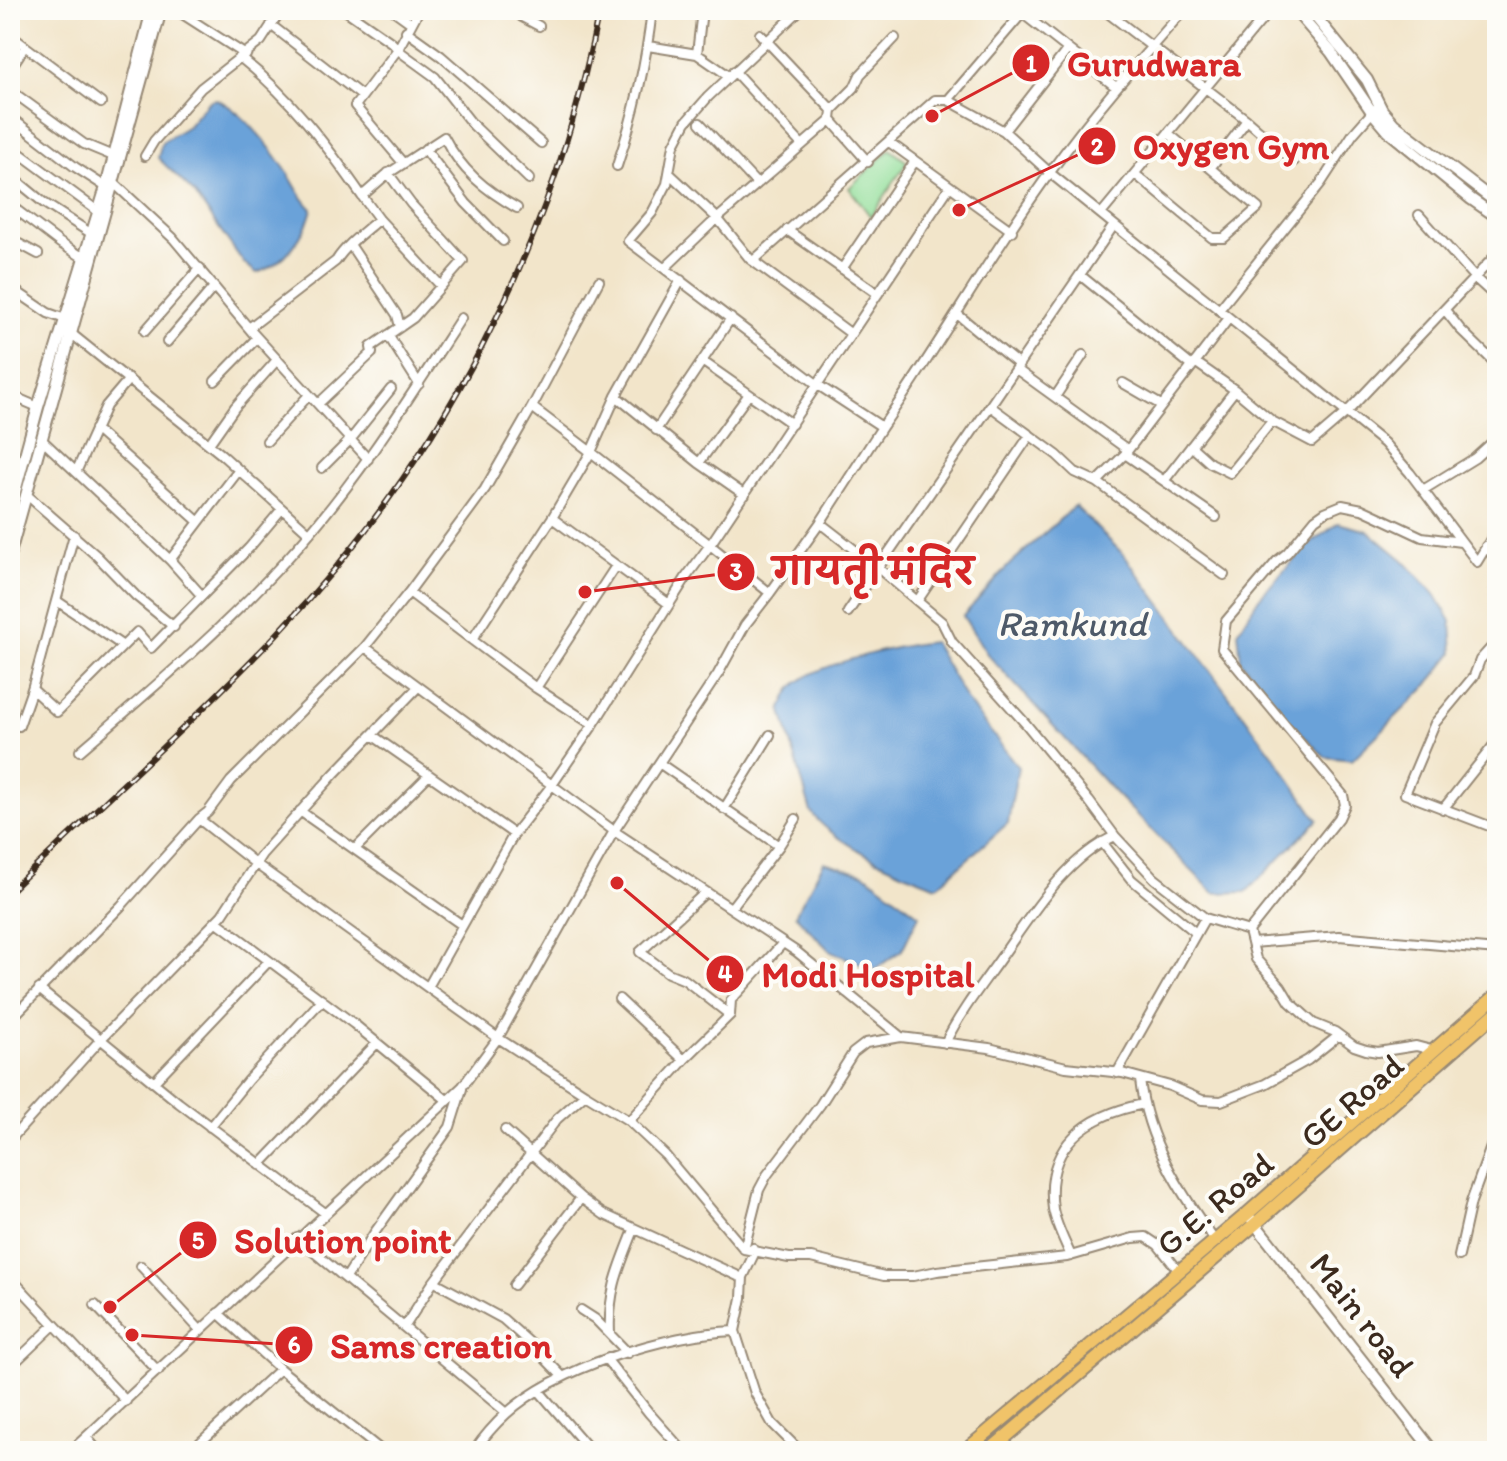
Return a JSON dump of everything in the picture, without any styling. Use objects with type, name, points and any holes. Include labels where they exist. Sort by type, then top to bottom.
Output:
[{"type":"main road","points":[[1440,1054],[1497,995]]},
{"type":"main road","name":"GE Road","points":[[989,1451],[1440,1054],[1497,1012]]},
{"type":"main road","name":"G.E. Road","points":[[965,1451],[1215,1241],[1251,1219]]},
{"type":"street","points":[[10,553],[73,335],[70,321],[84,258],[111,187],[113,156],[152,10]]},
{"type":"street","points":[[10,510],[38,407],[70,321],[111,187],[161,10]]},
{"type":"street","points":[[176,10],[243,56],[281,91],[330,149],[379,219],[441,286]]},
{"type":"street","points":[[145,156],[154,141],[201,88],[261,41],[281,10]]},
{"type":"street","points":[[345,10],[435,77],[472,124],[529,179]]},
{"type":"street","points":[[393,10],[408,27],[541,143]]},
{"type":"street","points":[[403,163],[355,106],[398,49],[419,10]]},
{"type":"street","points":[[516,10],[539,26]]},
{"type":"street","points":[[617,166],[633,119],[652,10]]},
{"type":"street","points":[[697,54],[702,10]]},
{"type":"street","points":[[800,10],[686,122],[674,145],[670,174],[652,213],[628,241],[818,385],[882,427]]},
{"type":"street","points":[[1104,10],[1247,120],[1294,161]]},
{"type":"street","points":[[71,1451],[462,1087],[498,1038],[614,831],[718,674],[745,625],[820,523],[1050,173],[1116,87],[1184,10]]},
{"type":"street","points":[[1101,214],[1270,10]]},
{"type":"street","points":[[1295,10],[1375,109],[1389,132],[1497,217]]},
{"type":"street","points":[[1310,10],[1367,80],[1375,109],[1497,203]]},
{"type":"street","points":[[948,100],[1024,12],[1116,87]]},
{"type":"street","points":[[271,25],[362,96]]},
{"type":"street","points":[[760,34],[832,115],[868,162]]},
{"type":"street","points":[[10,35],[101,103]]},
{"type":"street","points":[[665,268],[832,115],[854,88],[860,75],[895,38]]},
{"type":"street","points":[[10,69],[25,46]]},
{"type":"street","points":[[648,46],[697,54],[732,74],[802,145]]},
{"type":"street","points":[[1004,131],[1068,49]]},
{"type":"street","points":[[10,90],[84,144],[113,156]]},
{"type":"street","points":[[753,261],[935,100],[948,100],[1004,131],[1050,173],[1384,443],[1477,562],[1497,529]]},
{"type":"street","points":[[1219,310],[1321,183],[1353,134],[1375,109]]},
{"type":"street","points":[[10,117],[75,167],[111,187],[152,217],[368,459]]},
{"type":"street","points":[[1211,167],[1247,120]]},
{"type":"street","points":[[700,123],[757,184]]},
{"type":"street","points":[[1135,174],[1212,238],[1224,238],[1258,208],[1168,133]]},
{"type":"street","points":[[362,196],[388,173],[444,137],[454,156],[489,192],[517,208]]},
{"type":"street","points":[[889,142],[1012,231]]},
{"type":"street","points":[[10,146],[99,212]]},
{"type":"street","points":[[425,149],[466,203],[503,241]]},
{"type":"street","points":[[842,269],[915,161]]},
{"type":"street","points":[[318,404],[372,353],[371,347],[413,318],[463,261],[411,204],[388,173]]},
{"type":"street","points":[[670,174],[717,218],[753,261],[850,333]]},
{"type":"street","points":[[10,175],[44,203],[92,234]]},
{"type":"street","points":[[428,987],[514,834],[593,725],[669,604],[950,186]]},
{"type":"street","points":[[10,205],[84,258]]},
{"type":"street","points":[[1419,215],[1497,298]]},
{"type":"street","points":[[249,328],[336,261],[343,250],[379,219]]},
{"type":"street","points":[[848,612],[1114,225]]},
{"type":"street","points":[[787,230],[878,294]]},
{"type":"street","points":[[10,239],[38,254]]},
{"type":"street","points":[[351,246],[397,315],[400,327]]},
{"type":"street","points":[[1080,275],[1272,421],[1312,442],[1347,412],[1497,254]]},
{"type":"street","points":[[145,331],[200,268]]},
{"type":"street","points":[[472,640],[591,452],[616,396],[681,280]]},
{"type":"street","points":[[10,1020],[208,812],[231,781],[365,647],[409,592],[485,489],[599,281]]},
{"type":"street","points":[[10,287],[48,313],[70,321]]},
{"type":"street","points":[[167,342],[213,288]]},
{"type":"street","points":[[1445,310],[1497,365]]},
{"type":"street","points":[[957,314],[1055,397],[1216,517]]},
{"type":"street","points":[[80,751],[216,631],[286,560],[368,459],[461,318]]},
{"type":"street","points":[[656,430],[731,318]]},
{"type":"street","points":[[1097,482],[1127,452],[1229,318]]},
{"type":"street","points":[[73,335],[209,444],[309,533]]},
{"type":"street","points":[[388,335],[419,384]]},
{"type":"street","points":[[215,381],[257,338]]},
{"type":"street","points":[[1055,397],[1083,355]]},
{"type":"street","points":[[209,444],[235,407],[277,360]]},
{"type":"street","points":[[702,361],[792,424]]},
{"type":"street","points":[[77,470],[106,406],[129,379]]},
{"type":"street","points":[[1123,383],[1161,405]]},
{"type":"street","points":[[322,468],[351,439],[391,389]]},
{"type":"street","points":[[1164,481],[1235,390]]},
{"type":"street","points":[[699,463],[749,394]]},
{"type":"street","points":[[10,395],[38,407]]},
{"type":"street","points":[[267,441],[309,395]]},
{"type":"street","points":[[616,396],[656,430],[745,495]]},
{"type":"street","points":[[990,406],[1075,472],[1097,482],[1224,575]]},
{"type":"street","points":[[532,407],[770,593]]},
{"type":"street","points":[[1191,446],[1210,463],[1230,473],[1272,421]]},
{"type":"street","points":[[95,429],[199,522]]},
{"type":"street","points":[[918,600],[1030,435]]},
{"type":"street","points":[[1423,490],[1475,458],[1497,438]]},
{"type":"street","points":[[42,440],[170,560],[202,596]]},
{"type":"street","points":[[170,560],[239,470]]},
{"type":"street","points":[[12,496],[27,497],[74,535],[136,596],[174,627]]},
{"type":"street","points":[[1249,931],[1339,818],[1345,805],[1343,795],[1222,649],[1226,621],[1315,519],[1342,505],[1362,509],[1422,537],[1461,542]]},
{"type":"street","points":[[32,689],[57,712],[137,632],[151,648],[249,548],[281,510]]},
{"type":"street","points":[[552,518],[669,604]]},
{"type":"street","points":[[820,523],[942,622],[952,642],[1026,724],[1115,836],[1154,878],[1205,918],[1249,931]]},
{"type":"street","points":[[19,726],[74,535]]},
{"type":"street","points":[[1486,546],[1497,554]]},
{"type":"street","points":[[1486,546],[1497,561]]},
{"type":"street","points":[[536,688],[616,566]]},
{"type":"street","points":[[409,592],[536,688],[593,725]]},
{"type":"street","points":[[57,601],[123,646]]},
{"type":"street","points":[[1497,641],[1480,660],[1474,676],[1435,723],[1405,794],[1497,829]]},
{"type":"street","points":[[365,647],[614,831],[783,943],[901,1037]]},
{"type":"street","points":[[10,1140],[101,1039],[216,921],[256,864],[300,811],[418,687]]},
{"type":"street","points":[[372,735],[514,834]]},
{"type":"street","points":[[724,809],[770,735]]},
{"type":"street","points":[[1443,809],[1497,741]]},
{"type":"street","points":[[659,763],[779,846]]},
{"type":"street","points":[[355,849],[429,775]]},
{"type":"street","points":[[300,811],[462,925]]},
{"type":"street","points":[[199,819],[256,864],[498,1038],[629,1121],[665,1155],[744,1249],[789,1258],[811,1258],[884,1276],[913,1276],[1071,1256],[1146,1237],[1158,1245],[1179,1271]]},
{"type":"street","points":[[731,908],[796,819]]},
{"type":"street","points":[[945,1043],[960,1013],[1037,906],[1102,842],[1115,836]]},
{"type":"street","points":[[1102,842],[1131,879],[1196,933]]},
{"type":"street","points":[[706,892],[640,952],[668,973],[685,980],[730,1015]]},
{"type":"street","points":[[1117,1073],[1205,918]]},
{"type":"street","points":[[216,921],[322,1000],[448,1101]]},
{"type":"street","points":[[1249,931],[1256,959],[1290,1002],[1313,1023],[1366,1050],[1378,1052],[1416,1046],[1440,1054]]},
{"type":"street","points":[[1252,943],[1339,936],[1497,950]]},
{"type":"street","points":[[629,1121],[730,1015],[731,1000],[783,943]]},
{"type":"street","points":[[154,1082],[269,961]]},
{"type":"street","points":[[39,989],[210,1127],[325,1213]]},
{"type":"street","points":[[619,999],[684,1060]]},
{"type":"street","points":[[210,1127],[248,1080],[322,1000]]},
{"type":"street","points":[[744,1249],[759,1190],[767,1175],[820,1105],[853,1053],[866,1043],[901,1037],[989,1048],[1066,1067],[1117,1073],[1170,1086],[1202,1100],[1221,1101],[1265,1084],[1308,1060],[1338,1036]]},
{"type":"street","points":[[260,1165],[377,1043]]},
{"type":"street","points":[[1140,1080],[1159,1152],[1215,1241]]},
{"type":"street","points":[[346,1278],[450,1127],[462,1087]]},
{"type":"street","points":[[405,1326],[557,1119],[585,1094]]},
{"type":"street","points":[[1071,1256],[1053,1211],[1053,1181],[1059,1154],[1077,1134],[1097,1120],[1114,1111],[1144,1104]]},
{"type":"street","points":[[505,1130],[603,1214],[738,1276]]},
{"type":"street","points":[[1459,1256],[1471,1202],[1496,1137]]},
{"type":"street","points":[[514,1285],[581,1198]]},
{"type":"street","name":"Main road","points":[[1251,1219],[1433,1451]]},
{"type":"street","points":[[610,1333],[609,1305],[613,1285],[634,1230]]},
{"type":"street","points":[[297,1238],[507,1413]]},
{"type":"street","points":[[747,1239],[755,1251]]},
{"type":"street","points":[[755,1251],[743,1277],[735,1331],[755,1393],[772,1423],[800,1451]]},
{"type":"street","points":[[141,1266],[200,1330]]},
{"type":"street","points":[[10,1277],[126,1401]]},
{"type":"street","points":[[435,1282],[503,1319],[563,1377]]},
{"type":"street","points":[[95,1305],[158,1371]]},
{"type":"street","points":[[581,1310],[610,1333],[628,1353]]},
{"type":"street","points":[[218,1313],[280,1369],[382,1451]]},
{"type":"street","points":[[10,1367],[54,1325]]},
{"type":"street","points":[[474,1451],[507,1413],[563,1377],[628,1353],[701,1332],[735,1331]]},
{"type":"street","points":[[607,1360],[683,1451]]},
{"type":"street","points":[[197,1449],[280,1369]]},
{"type":"street","points":[[539,1391],[591,1451]]},
{"type":"street","points":[[86,1437],[98,1451]]},
{"type":"green space","points":[[890,149],[907,162],[871,217],[849,188]]},
{"type":"water","points":[[216,99],[235,111],[262,138],[312,209],[292,248],[276,263],[257,273],[244,263],[194,193],[158,158],[162,142],[188,126],[209,101]]},
{"type":"water","name":"Ramkund","points":[[1075,506],[1124,555],[1318,820],[1246,892],[1214,893],[1117,795],[987,654],[963,616],[1010,564]]},
{"type":"water","points":[[1338,523],[1368,531],[1403,560],[1435,594],[1451,621],[1453,653],[1424,689],[1352,760],[1325,757],[1284,716],[1241,661],[1238,632],[1259,598],[1306,547]]},
{"type":"water","points":[[933,642],[967,701],[1018,767],[1008,823],[937,886],[851,846],[821,824],[811,812],[781,708],[794,686],[820,670],[881,651]]},
{"type":"water","points":[[824,862],[865,874],[919,915],[902,950],[875,969],[831,952],[795,915]]},
{"type":"railway","points":[[10,891],[178,733],[276,635],[335,568],[390,497],[439,423],[482,346],[521,265],[553,182],[579,97],[599,10]]},
{"type":"place","name":"Gurudwara","points":[[932,116]]},
{"type":"place","name":"Oxygen Gym","points":[[959,210]]},
{"type":"place","name":"गायतृी मंदिर","points":[[585,592]]},
{"type":"place","name":"Modi Hospital","points":[[617,883]]},
{"type":"place","name":"Solution point","points":[[110,1307]]},
{"type":"place","name":"Sams creation","points":[[132,1335]]}]
